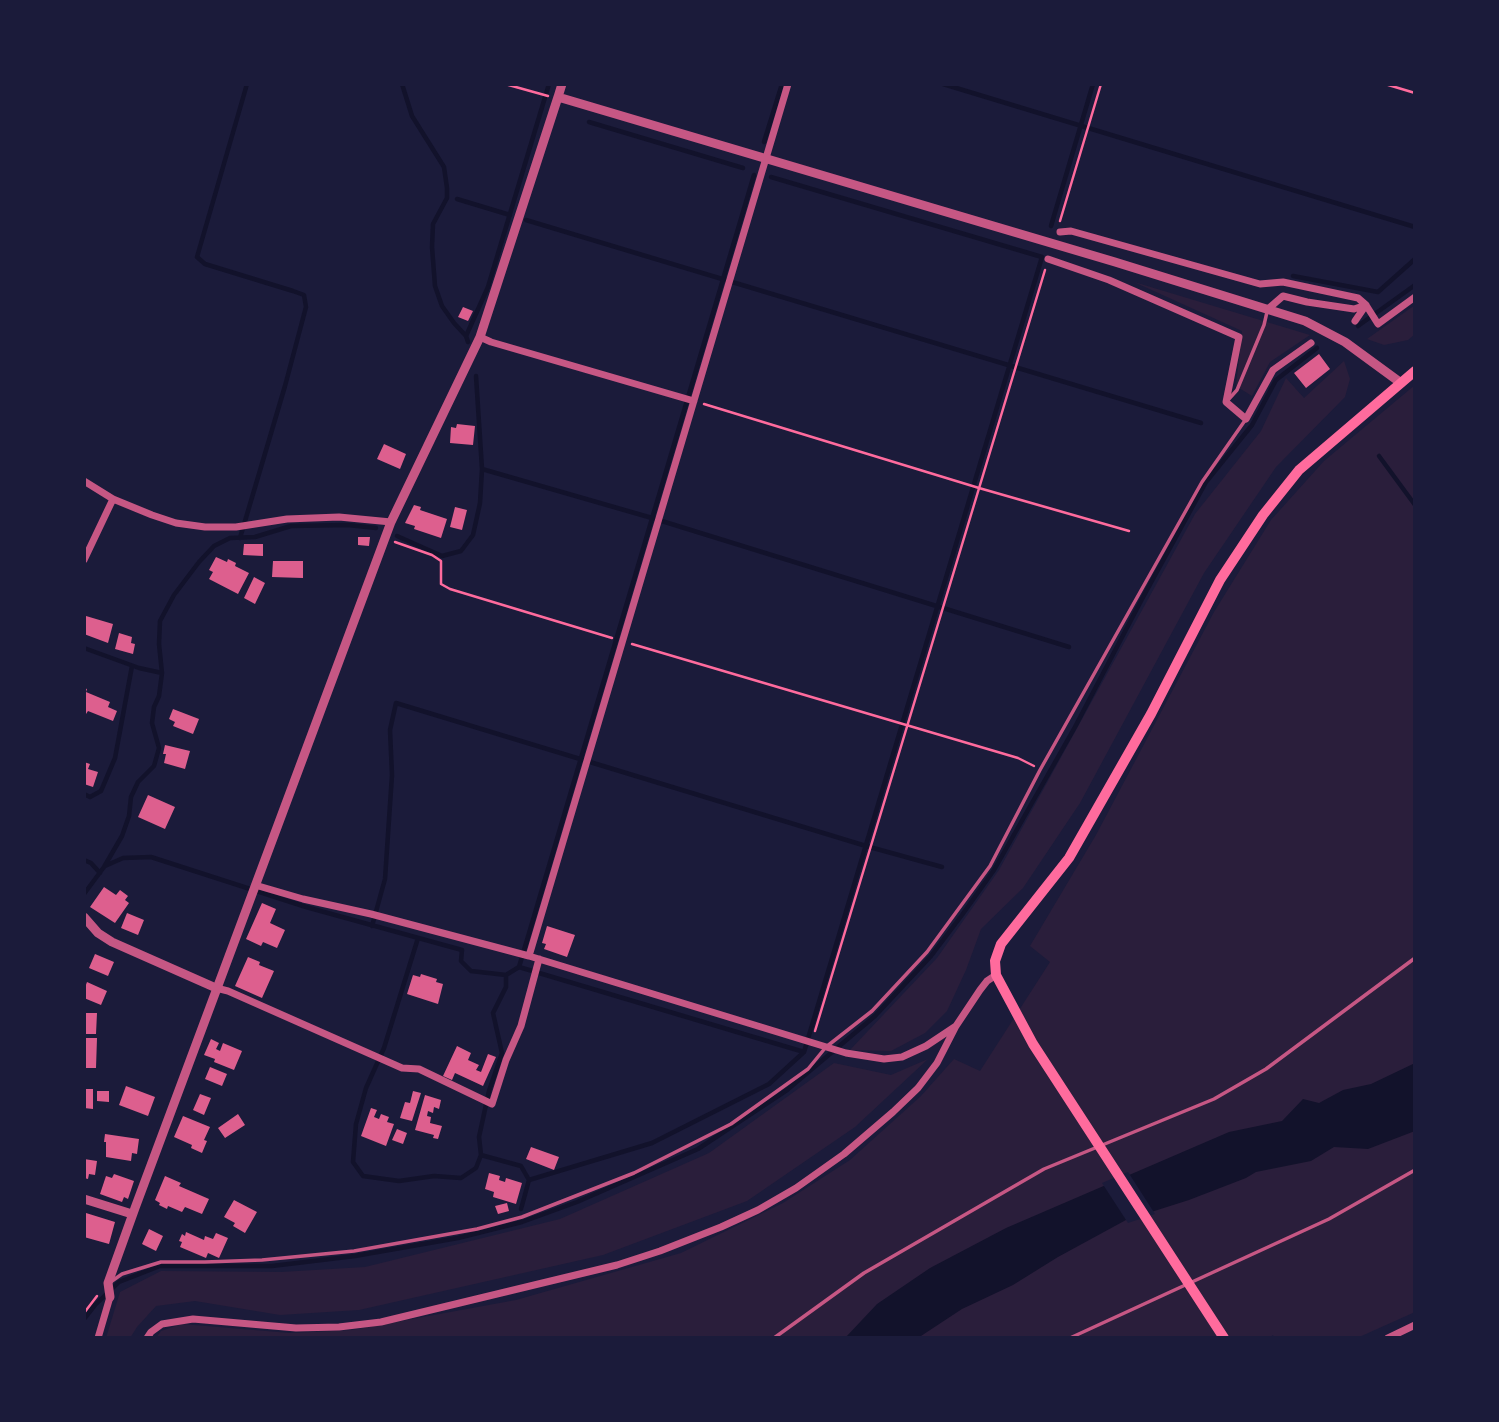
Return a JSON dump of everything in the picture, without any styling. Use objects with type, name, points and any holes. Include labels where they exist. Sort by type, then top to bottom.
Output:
[{"type":"main road","points":[[1224,1338],[1033,1044],[996,975],[995,961],[1002,944],[1069,858],[1151,714],[1220,580],[1263,515],[1299,470],[1415,371]]},
{"type":"street","points":[[98,1338],[110,1297],[108,1283],[132,1214],[391,522],[480,337],[553,97],[562,84]]},
{"type":"street","points":[[529,956],[788,84]]},
{"type":"street","points":[[553,97],[1115,262],[1305,321],[1345,342],[1401,383]]},
{"type":"street","points":[[1060,232],[1071,231],[1260,284],[1283,282],[1358,298],[1378,324],[1415,296]]},
{"type":"street","points":[[1048,259],[1109,280],[1239,337],[1226,402],[1246,419],[1273,370],[1311,343]]},
{"type":"street","points":[[1268,309],[1283,296],[1354,309],[1367,308]]},
{"type":"street","points":[[1354,321],[1367,308]]},
{"type":"street","points":[[480,337],[694,401]]},
{"type":"street","points":[[84,481],[113,499],[152,515],[176,523],[205,527],[236,527],[287,519],[339,517],[391,522]]},
{"type":"street","points":[[84,560],[113,499]]},
{"type":"street","points":[[255,885],[517,952],[538,963],[846,1053],[884,1059],[901,1057],[926,1046],[956,1026]]},
{"type":"street","points":[[84,917],[98,933],[113,942],[402,1068],[419,1069],[492,1104],[506,1060],[521,1026],[538,963]]},
{"type":"street","points":[[148,1338],[151,1332],[162,1324],[193,1319],[296,1328],[381,1322],[592,1271],[660,1251],[721,1227],[796,1188],[844,1154],[893,1112],[937,1063],[956,1026],[980,990],[996,975]]},
{"type":"street","points":[[84,1199],[132,1214]]},
{"type":"street","points":[[1388,1338],[1415,1325]]},
{"type":"lane","points":[[1226,402],[1237,390],[1268,309]]},
{"type":"lane","points":[[108,1283],[122,1274],[161,1262],[262,1260],[354,1251],[477,1229],[522,1217],[634,1173],[731,1124],[807,1069],[826,1047],[872,1012],[927,952],[989,866],[1202,482],[1246,419]]},
{"type":"lane","points":[[774,1338],[864,1273],[1044,1169],[1214,1099],[1256,1075],[1415,958]]},
{"type":"lane","points":[[1070,1338],[1329,1219],[1415,1170]]},
{"type":"path","points":[[505,84],[553,97]]},
{"type":"path","points":[[1060,232],[1059,224],[1101,84]]},
{"type":"path","points":[[1385,84],[1415,93]]},
{"type":"path","points":[[808,1041],[907,726],[1048,259]]},
{"type":"path","points":[[694,401],[967,485],[1129,531]]},
{"type":"path","points":[[385,539],[432,555],[441,561],[441,584],[450,589],[610,637]]},
{"type":"path","points":[[623,641],[1018,758],[1041,770]]},
{"type":"path","points":[[84,1313],[108,1283]]},
{"type":"shaded area","points":[[1134,282],[1310,335],[1270,362],[1252,396],[1236,386],[1242,331]]},
{"type":"shaded area","points":[[1415,305],[1415,334],[1408,340],[1384,345],[1367,339]]},
{"type":"shaded area","points":[[1344,361],[1350,379],[1345,397],[1276,467],[1204,573],[1080,803],[1023,888],[981,929],[947,1011],[925,1033],[891,1051],[850,1050],[937,958],[999,870],[1195,514],[1261,431],[1286,378],[1304,398]]},
{"type":"shaded area","points":[[1415,385],[1415,1312],[1357,1338],[1275,1338],[1273,1335],[1269,1338],[156,1338],[161,1331],[182,1324],[290,1333],[352,1330],[516,1300],[681,1253],[783,1203],[850,1160],[921,1096],[954,1059],[980,1071],[1050,962],[1030,946],[1096,835],[1214,612],[1271,520],[1324,461]]},
{"type":"shaded area","points":[[928,1059],[855,1127],[747,1201],[603,1255],[359,1310],[280,1315],[195,1301],[156,1306],[130,1338],[106,1338],[120,1292],[161,1271],[281,1272],[365,1267],[560,1219],[709,1153],[834,1063],[891,1075]]},
{"type":"shaded area","points":[[1415,1063],[1415,1131],[1368,1149],[1334,1147],[1311,1161],[1256,1172],[1189,1200],[1126,1220],[1013,1285],[962,1309],[918,1338],[845,1338],[877,1304],[930,1268],[1006,1228],[1229,1132],[1282,1121],[1303,1099],[1319,1103],[1343,1090],[1371,1084]]},
{"type":"pier","points":[[1128,1172],[1155,1214],[1128,1223],[1102,1183]]},
{"type":"building","points":[[463,307],[473,311],[468,321],[458,317]]},
{"type":"building","points":[[1319,354],[1330,369],[1306,388],[1294,373]]},
{"type":"building","points":[[457,424],[475,426],[473,445],[450,443],[451,427],[456,428]]},
{"type":"building","points":[[384,444],[406,454],[400,469],[377,459]]},
{"type":"building","points":[[414,505],[421,507],[420,510],[447,519],[441,538],[405,523]]},
{"type":"building","points":[[455,507],[467,510],[462,530],[450,527]]},
{"type":"building","points":[[358,537],[370,537],[369,546],[358,545]]},
{"type":"building","points":[[244,544],[263,544],[263,556],[243,555]]},
{"type":"building","points":[[216,557],[227,562],[228,559],[249,573],[238,594],[209,579],[213,572],[209,570]]},
{"type":"building","points":[[273,561],[303,561],[303,578],[272,577]]},
{"type":"building","points":[[254,577],[265,583],[255,604],[244,598]]},
{"type":"building","points":[[86,616],[113,624],[108,643],[84,634]]},
{"type":"building","points":[[119,633],[132,637],[131,643],[135,644],[133,654],[115,649]]},
{"type":"building","points":[[84,688],[87,689],[86,692],[110,702],[108,707],[117,711],[113,721],[88,711],[84,713]]},
{"type":"building","points":[[173,709],[199,719],[193,734],[173,726],[175,722],[169,719]]},
{"type":"building","points":[[165,745],[190,751],[185,769],[164,763]]},
{"type":"building","points":[[84,762],[90,764],[88,769],[98,772],[93,787],[84,784]]},
{"type":"building","points":[[148,795],[175,807],[165,829],[138,817]]},
{"type":"building","points":[[104,887],[116,895],[120,890],[128,896],[125,900],[129,903],[115,923],[90,907]]},
{"type":"building","points":[[262,903],[276,909],[270,923],[285,930],[277,948],[263,942],[261,946],[246,939]]},
{"type":"building","points":[[127,913],[144,920],[138,935],[121,928]]},
{"type":"building","points":[[547,926],[575,935],[567,957],[544,949],[546,944],[542,943]]},
{"type":"building","points":[[95,954],[114,962],[108,976],[89,968]]},
{"type":"building","points":[[248,957],[274,971],[262,998],[235,986]]},
{"type":"building","points":[[421,974],[443,984],[438,1004],[407,994],[413,975],[420,977]]},
{"type":"building","points":[[87,982],[107,991],[101,1005],[84,998]]},
{"type":"building","points":[[84,1013],[97,1013],[96,1034],[84,1034]]},
{"type":"building","points":[[85,1038],[97,1038],[96,1068],[84,1068]]},
{"type":"building","points":[[211,1039],[219,1043],[216,1049],[220,1051],[223,1043],[242,1051],[234,1070],[204,1055]]},
{"type":"building","points":[[457,1046],[471,1053],[468,1060],[479,1065],[476,1070],[481,1072],[488,1054],[496,1057],[483,1086],[455,1073],[452,1080],[443,1076]]},
{"type":"building","points":[[210,1067],[227,1074],[222,1086],[205,1079]]},
{"type":"building","points":[[126,1086],[155,1097],[148,1116],[119,1105]]},
{"type":"building","points":[[84,1089],[93,1089],[93,1109],[84,1108]]},
{"type":"building","points":[[97,1091],[109,1091],[109,1102],[97,1101]]},
{"type":"building","points":[[413,1091],[421,1093],[412,1121],[400,1118],[405,1102],[410,1103]]},
{"type":"building","points":[[200,1094],[211,1098],[204,1115],[193,1110]]},
{"type":"building","points":[[425,1095],[441,1100],[439,1109],[434,1107],[433,1113],[428,1111],[427,1116],[431,1117],[430,1123],[442,1126],[438,1139],[433,1138],[434,1135],[415,1130]]},
{"type":"building","points":[[371,1108],[377,1110],[374,1117],[379,1119],[381,1114],[389,1117],[387,1122],[394,1124],[386,1146],[361,1136]]},
{"type":"building","points":[[238,1114],[245,1125],[225,1138],[218,1128]]},
{"type":"building","points":[[183,1116],[210,1127],[202,1153],[174,1137]]},
{"type":"building","points":[[397,1129],[407,1133],[403,1144],[392,1140]]},
{"type":"building","points":[[105,1134],[139,1139],[137,1154],[132,1153],[131,1161],[106,1157]]},
{"type":"building","points":[[531,1147],[559,1157],[554,1170],[526,1159]]},
{"type":"building","points":[[84,1159],[97,1161],[95,1175],[89,1174],[88,1179],[84,1178]]},
{"type":"building","points":[[489,1173],[500,1176],[499,1180],[505,1182],[506,1178],[522,1183],[516,1204],[493,1197],[494,1192],[485,1189]]},
{"type":"building","points":[[114,1174],[134,1181],[128,1199],[124,1197],[122,1202],[100,1194],[106,1176],[112,1178]]},
{"type":"building","points":[[165,1176],[181,1183],[179,1186],[209,1199],[202,1214],[185,1207],[182,1212],[159,1205],[155,1200]]},
{"type":"building","points":[[234,1200],[257,1212],[245,1233],[224,1217]]},
{"type":"building","points":[[507,1203],[509,1211],[498,1214],[495,1206]]},
{"type":"building","points":[[86,1213],[115,1222],[109,1244],[84,1237]]},
{"type":"building","points":[[149,1229],[163,1236],[156,1251],[142,1244]]},
{"type":"building","points":[[186,1232],[204,1240],[205,1236],[213,1239],[216,1233],[228,1238],[219,1258],[208,1253],[206,1258],[180,1247],[182,1242],[179,1241]]},
{"type":"waterway","points":[[240,538],[306,307],[304,295],[205,264],[197,257],[247,84]]},
{"type":"waterway","points":[[402,84],[412,116],[444,167],[447,198],[433,224],[435,286],[442,306],[468,342]]},
{"type":"waterway","points":[[466,336],[488,287],[549,84]]},
{"type":"waterway","points":[[764,142],[782,84]]},
{"type":"waterway","points":[[943,84],[1415,227]]},
{"type":"waterway","points":[[1051,226],[1093,84]]},
{"type":"waterway","points":[[589,122],[743,168]]},
{"type":"waterway","points":[[521,1209],[529,1180],[521,1166],[481,1155],[479,1137],[489,1091],[502,1053],[493,1013],[506,987],[506,975],[519,967],[754,175]]},
{"type":"waterway","points":[[519,967],[804,1052],[1042,257],[771,177]]},
{"type":"waterway","points":[[457,199],[510,215]]},
{"type":"waterway","points":[[526,220],[1201,423]]},
{"type":"waterway","points":[[1293,276],[1378,292],[1415,259]]},
{"type":"waterway","points":[[1358,326],[1415,285]]},
{"type":"waterway","points":[[84,1319],[119,1282],[160,1266],[272,1266],[355,1256],[458,1238],[522,1222],[577,1202],[698,1149],[787,1090],[875,1016],[931,956],[962,915],[994,870],[1075,727],[1206,482],[1252,425],[1276,380],[1317,348]]},
{"type":"waterway","points":[[397,536],[442,556],[461,551],[473,535],[480,503],[482,469],[476,376]]},
{"type":"waterway","points":[[1379,456],[1415,505]]},
{"type":"waterway","points":[[482,469],[652,518],[1069,647]]},
{"type":"waterway","points":[[84,894],[122,836],[129,816],[131,797],[138,782],[154,766],[159,748],[152,723],[162,673],[160,621],[174,595],[199,562],[214,546],[230,538],[255,537],[291,526],[348,525],[376,528]]},
{"type":"waterway","points":[[84,648],[139,668],[162,673]]},
{"type":"waterway","points":[[84,794],[90,797],[101,791],[115,758],[132,666]]},
{"type":"waterway","points":[[372,926],[385,879],[392,775],[390,730],[396,703],[942,867]]},
{"type":"waterway","points":[[105,866],[123,858],[151,857],[306,907],[462,950],[461,961],[471,971],[506,975]]},
{"type":"waterway","points":[[84,860],[100,873]]},
{"type":"waterway","points":[[418,938],[384,1048],[366,1088],[356,1124],[353,1162],[363,1176],[399,1181],[434,1176],[461,1178],[476,1168],[481,1155]]},
{"type":"waterway","points":[[529,1180],[652,1143],[769,1084],[804,1052]]}]
